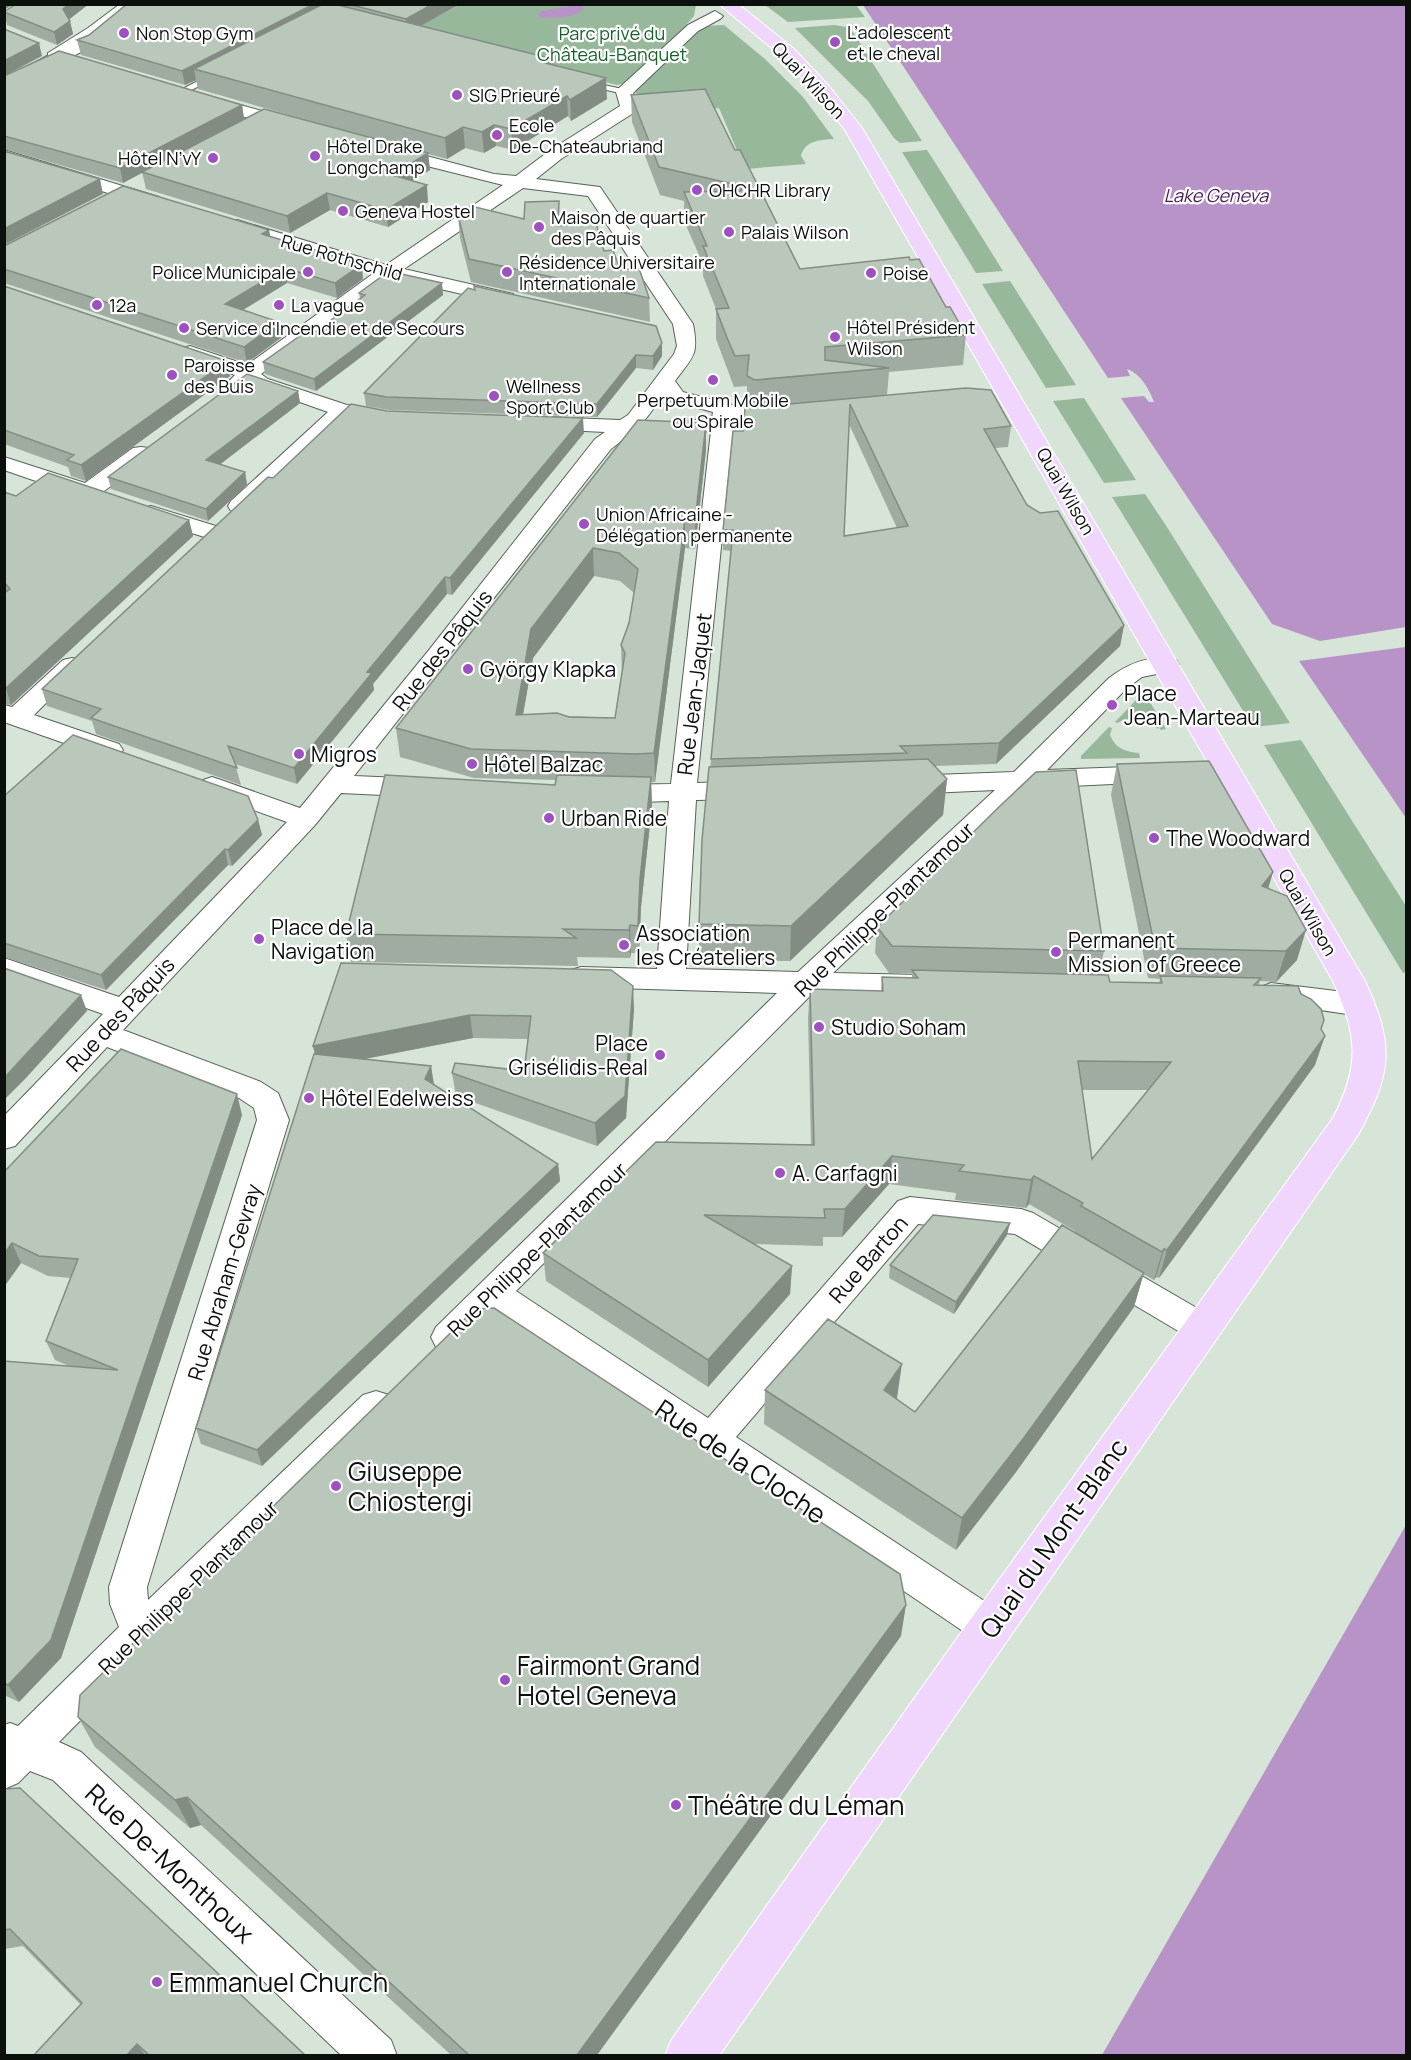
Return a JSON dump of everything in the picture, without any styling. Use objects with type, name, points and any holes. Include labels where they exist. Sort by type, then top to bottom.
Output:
[{"type":"main road","points":[[4,86],[116,4]]},
{"type":"main road","points":[[4,76],[50,51],[89,40],[138,4]]},
{"type":"main road","name":"Quai Wilson","points":[[724,9],[794,60],[822,89],[853,128],[1000,396],[1167,665],[1203,771],[1360,1005]]},
{"type":"main road","name":"Quai du Mont-Blanc","points":[[689,2055],[1346,1126],[1368,1075],[1370,1056],[1360,1005]]},
{"type":"street","points":[[214,401],[261,363],[515,183],[629,108],[624,92],[693,28],[724,9]]},
{"type":"street","points":[[50,51],[84,65]]},
{"type":"street","points":[[158,87],[309,130]]},
{"type":"street","points":[[239,130],[264,117]]},
{"type":"street","points":[[377,148],[493,179],[594,191],[671,306],[685,331],[663,332]]},
{"type":"street","points":[[4,155],[173,207]]},
{"type":"street","points":[[99,204],[146,179]]},
{"type":"street","name":"Rue Rothschild","points":[[218,220],[390,272],[522,301]]},
{"type":"street","name":"Rue des Pâquis","points":[[4,1137],[305,819],[603,444],[635,418],[664,381],[684,355],[687,346],[685,331]]},
{"type":"street","points":[[167,344],[238,368],[261,383],[343,410],[401,419]]},
{"type":"street","points":[[664,381],[676,396],[724,416]]},
{"type":"street","points":[[194,549],[343,410]]},
{"type":"street","points":[[517,422],[668,429],[724,416],[764,419],[802,416]]},
{"type":"street","name":"Rue Jean-Jaquet","points":[[671,980],[683,793],[724,416]]},
{"type":"street","points":[[109,498],[158,441]]},
{"type":"street","points":[[4,463],[211,532]]},
{"type":"street","points":[[89,648],[10,715],[70,746],[132,758]]},
{"type":"street","points":[[1020,781],[1133,672],[1150,666],[1167,665]]},
{"type":"street","points":[[879,786],[1203,771]]},
{"type":"street","points":[[188,778],[305,819]]},
{"type":"street","name":"Rue Philippe-Plantamour","points":[[424,1360],[805,983],[1020,781]]},
{"type":"street","points":[[334,784],[446,788]]},
{"type":"street","points":[[587,793],[683,793],[774,789]]},
{"type":"street","name":"Rue Abraham-Gevray","points":[[4,968],[250,1090],[267,1101],[273,1120],[128,1587],[129,1604],[141,1632]]},
{"type":"street","points":[[554,977],[941,986]]},
{"type":"street","points":[[1241,993],[1360,1005]]},
{"type":"street","name":"Rue Barton","points":[[710,1441],[910,1210],[1021,1222],[1202,1328]]},
{"type":"street","name":"Rue de la Cloche","points":[[493,1294],[990,1627]]},
{"type":"street","name":"Rue Philippe-Plantamour","points":[[12,1753],[398,1384]]},
{"type":"street","name":"Rue De-Monthoux","points":[[12,1753],[67,1766],[375,2055]]},
{"type":"lane","points":[[4,80],[125,4]]},
{"type":"lane","points":[[179,93],[219,73]]},
{"type":"lane","points":[[578,81],[624,92]]},
{"type":"green space","name":"Parc privé du Château-Banquet","points":[[459,5],[696,5],[694,16],[687,24],[693,28],[627,83],[617,85],[452,44],[418,27]]},
{"type":"green space","points":[[765,5],[856,5],[865,17],[788,22]]},
{"type":"green space","points":[[724,25],[765,59],[803,97],[834,139],[814,142],[806,147],[801,156],[806,164],[745,169],[719,108],[662,112],[643,108],[635,91],[702,26]]},
{"type":"green space","points":[[834,25],[847,27],[853,32],[922,141],[900,143],[894,138],[868,101],[795,28]]},
{"type":"green space","points":[[927,150],[1003,271],[976,273],[902,152]]},
{"type":"green space","points":[[1010,281],[1076,385],[1046,388],[982,284]]},
{"type":"green space","points":[[1084,398],[1136,480],[1104,483],[1053,401]]},
{"type":"green space","points":[[1145,494],[1290,723],[1253,727],[1112,497]]},
{"type":"green space","points":[[1139,697],[1147,697],[1166,729],[1161,730],[1133,719],[1115,722]]},
{"type":"green space","points":[[1109,727],[1112,728],[1110,735],[1118,746],[1129,752],[1139,753],[1140,758],[1081,759],[1081,756]]},
{"type":"green space","points":[[1301,740],[1406,906],[1406,972],[1403,973],[1264,745]]},
{"type":"water","name":"Lake Geneva","points":[[863,5],[1406,5],[1406,627],[1320,641],[1272,624],[1121,398],[1144,396],[1149,402],[1154,402],[1144,382],[1127,369],[1130,376],[1108,378]]},
{"type":"water","points":[[583,6],[584,9],[569,16],[545,18],[538,14],[542,11]]},
{"type":"water","points":[[1406,647],[1406,818],[1299,661]]},
{"type":"water","points":[[1406,1525],[1406,2055],[1102,2055]]},
{"type":"building","points":[[16,4],[69,4],[63,9],[70,21],[54,32],[4,12]]},
{"type":"building","points":[[127,4],[314,4],[182,71],[77,40],[89,35]]},
{"type":"building","points":[[323,4],[334,4],[553,59],[545,63],[606,78],[570,100],[567,96],[511,129],[494,125],[482,132],[463,127],[445,138],[194,69]]},
{"type":"building","points":[[348,4],[433,4],[406,19]]},
{"type":"building","points":[[4,29],[39,43],[4,61]]},
{"type":"building","points":[[59,51],[242,105],[120,168],[4,136],[4,76]]},
{"type":"building","points":[[705,89],[735,150],[740,150],[800,269],[909,257],[910,260],[919,259],[946,307],[950,307],[966,335],[825,347],[825,360],[889,368],[755,380],[747,376],[749,355],[735,356],[728,340],[716,309],[729,308],[703,246],[707,246],[684,192],[741,191],[742,186],[659,167],[631,95]]},
{"type":"building","points":[[264,109],[428,153],[392,175],[427,185],[386,210],[327,193],[287,216],[142,172]]},
{"type":"building","points":[[4,151],[100,179],[4,229]]},
{"type":"building","points":[[123,186],[269,230],[262,234],[362,264],[335,283],[285,268],[225,304],[279,322],[244,347],[4,269],[4,246]]},
{"type":"building","points":[[559,201],[558,226],[596,223],[604,251],[613,250],[620,270],[639,268],[649,298],[469,259],[458,215],[471,206],[524,219],[525,202]]},
{"type":"building","points":[[397,273],[442,283],[314,379],[263,362],[304,333],[312,334],[365,295],[359,293],[385,274]]},
{"type":"building","points":[[4,286],[227,361],[81,465],[67,460],[74,455],[4,430]]},
{"type":"building","points":[[474,286],[656,326],[662,343],[653,356],[636,355],[597,404],[387,397],[364,393],[468,288],[475,290]]},
{"type":"building","points":[[247,374],[298,391],[206,460],[245,472],[206,509],[108,477]]},
{"type":"building","points":[[966,388],[991,390],[1011,426],[984,429],[1027,505],[1040,513],[1058,511],[1124,625],[999,743],[900,746],[907,753],[711,759],[733,530],[723,530],[733,431],[743,431],[745,408]],"holes":[[[850,404],[908,526],[844,536]]]},
{"type":"building","points":[[351,404],[387,411],[583,418],[450,578],[445,577],[367,672],[372,673],[294,768],[228,746],[237,768],[91,718],[101,709],[42,689],[268,477],[273,478]]},
{"type":"building","points":[[638,420],[706,423],[695,521],[685,520],[654,753],[471,749],[396,728]],"holes":[[[593,548],[619,553],[638,569],[629,623],[621,645],[625,653],[615,718],[569,717],[557,713],[516,715],[531,629]]]},
{"type":"building","points":[[48,473],[189,520],[4,688],[4,593],[10,589],[4,582],[4,492],[16,496]]},
{"type":"building","points":[[73,735],[248,796],[258,820],[228,850],[225,849],[101,975],[4,943],[4,796]]},
{"type":"building","points":[[928,759],[947,779],[791,926],[699,924],[702,840],[709,767]]},
{"type":"building","points":[[1209,761],[1273,872],[1262,886],[1287,896],[1306,930],[1286,951],[1155,948],[1117,764]]},
{"type":"building","points":[[1076,770],[1104,951],[892,946],[877,927],[1001,805],[1036,772]]},
{"type":"building","points":[[385,775],[555,785],[557,775],[651,777],[640,879],[638,926],[630,925],[629,930],[563,929],[576,938],[346,934]]},
{"type":"building","points":[[341,963],[611,970],[633,986],[625,1096],[595,1123],[452,1073],[455,1063],[524,1071],[531,1016],[470,1015],[313,1046]]},
{"type":"building","points":[[4,968],[81,995],[4,1078]]},
{"type":"building","points":[[912,970],[1108,975],[1110,982],[1162,983],[1160,976],[1261,978],[1254,985],[1298,986],[1301,994],[1311,999],[1321,1009],[1324,1020],[1321,1029],[1325,1036],[1167,1250],[1164,1249],[1162,1252],[1081,1206],[1083,1203],[1034,1176],[1031,1180],[959,1171],[964,1165],[892,1156],[845,1209],[824,1209],[825,1218],[704,1215],[792,1266],[708,1360],[543,1253],[656,1142],[814,1145],[810,989],[883,991],[882,977],[918,978]],"holes":[[[1078,1061],[1171,1062],[1092,1159]]]},
{"type":"building","points":[[121,1049],[237,1094],[51,1640],[8,1685],[4,1683],[4,1361],[118,1370],[46,1341],[78,1259],[39,1256],[12,1243],[4,1254],[4,1172]]},
{"type":"building","points":[[314,1054],[431,1066],[425,1079],[558,1164],[257,1450],[196,1428]]},
{"type":"building","points":[[933,1215],[1010,1223],[956,1302],[890,1265]]},
{"type":"building","points":[[1062,1225],[1144,1273],[1023,1439],[962,1518],[765,1390],[828,1319],[902,1364],[884,1390],[915,1412]]},
{"type":"building","name":"Fairmont Grand Hotel Geneva","points":[[494,1308],[900,1574],[906,1605],[577,2055],[469,2055],[187,1797],[175,1800],[78,1717],[80,1695],[475,1309]]},
{"type":"building","points":[[20,1788],[305,2055],[149,2055],[137,2044],[127,2055],[34,2055],[82,2003],[10,1929],[4,1930],[4,1789]]},
{"type":"place","name":"Non Stop Gym","points":[[124,33]]},
{"type":"place","name":"L’adolescent et le cheval","points":[[835,42]]},
{"type":"place","name":"SIG Prieuré","points":[[457,95]]},
{"type":"place","name":"Ecole De-Chateaubriand","points":[[497,135]]},
{"type":"place","name":"Hôtel Drake Longchamp","points":[[315,156]]},
{"type":"place","name":"Hôtel N’vY","points":[[213,158]]},
{"type":"place","name":"OHCHR Library","points":[[697,190]]},
{"type":"place","name":"Geneva Hostel","points":[[343,211]]},
{"type":"place","name":"Maison de quartier des Pâquis","points":[[539,227]]},
{"type":"place","name":"Palais Wilson","points":[[729,232]]},
{"type":"place","name":"Police Municipale","points":[[308,272]]},
{"type":"place","name":"Résidence Universitaire Internationale","points":[[507,272]]},
{"type":"place","name":"Poise","points":[[871,273]]},
{"type":"place","name":"12a","points":[[97,305]]},
{"type":"place","name":"La vague","points":[[279,305]]},
{"type":"place","name":"Service d'Incendie et de Secours","points":[[184,328]]},
{"type":"place","name":"Hôtel Président Wilson","points":[[835,337]]},
{"type":"place","name":"Paroisse des Buis","points":[[172,375]]},
{"type":"place","name":"Perpetuum Mobile ou Spirale","points":[[713,380]]},
{"type":"place","name":"Wellness Sport Club","points":[[494,396]]},
{"type":"place","name":"Union Africaine - Délégation permanente","points":[[584,524]]},
{"type":"place","name":"György Klapka","points":[[468,669]]},
{"type":"place","name":"Place Jean-Marteau","points":[[1112,705]]},
{"type":"place","name":"Migros","points":[[299,754]]},
{"type":"place","name":"Hôtel Balzac","points":[[472,764]]},
{"type":"place","name":"Urban Ride","points":[[549,818]]},
{"type":"place","name":"The Woodward","points":[[1154,838]]},
{"type":"place","name":"Place de la Navigation","points":[[259,939]]},
{"type":"place","name":"Association les Créateliers","points":[[624,945]]},
{"type":"place","name":"Permanent Mission of Greece","points":[[1056,952]]},
{"type":"place","name":"Studio Soham","points":[[819,1027]]},
{"type":"place","name":"Place Grisélidis-Real","points":[[660,1055]]},
{"type":"place","name":"Hôtel Edelweiss","points":[[309,1098]]},
{"type":"place","name":"A. Carfagni","points":[[780,1173]]},
{"type":"place","name":"Giuseppe Chiostergi","points":[[336,1486]]},
{"type":"place","name":"Fairmont Grand Hotel Geneva","points":[[505,1680]]},
{"type":"place","name":"Théâtre du Léman","points":[[676,1805]]},
{"type":"place","name":"Emmanuel Church","points":[[157,1982]]}]
